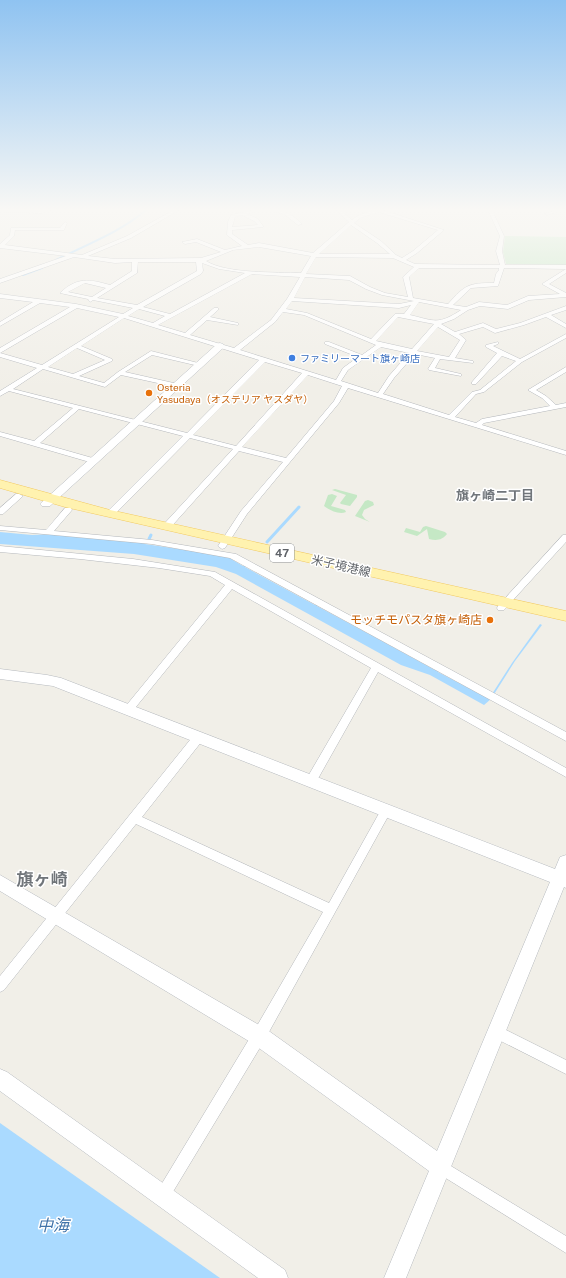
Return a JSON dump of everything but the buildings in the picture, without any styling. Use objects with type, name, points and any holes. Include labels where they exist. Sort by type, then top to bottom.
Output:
[{"type":"main road","name":"米子境港線","points":[[0,484],[49,501],[68,510],[224,543],[503,606],[566,623]]},
{"type":"main road","name":"米子境港線","points":[[0,491],[168,526],[224,543]]},
{"type":"main road","name":"米子境港線","points":[[503,606],[566,616]]},
{"type":"street","points":[[0,281],[33,270]]},
{"type":"street","points":[[0,351],[76,306],[92,299],[135,272],[135,270]]},
{"type":"street","points":[[0,394],[123,316],[199,273],[200,270]]},
{"type":"street","points":[[233,270],[303,277],[350,278],[374,290],[415,301],[466,309]]},
{"type":"street","points":[[236,350],[273,321],[290,299],[307,270]]},
{"type":"street","points":[[414,270],[406,277],[415,301]]},
{"type":"street","points":[[449,306],[466,287],[481,284],[496,285],[499,274],[502,270]]},
{"type":"street","points":[[565,295],[545,284],[566,271]]},
{"type":"street","points":[[154,325],[251,272]]},
{"type":"street","points":[[110,287],[80,281],[63,293],[138,307],[170,316]]},
{"type":"street","points":[[379,396],[391,377],[414,353],[438,323],[452,318],[466,309],[479,304],[508,307],[528,298],[565,295]]},
{"type":"street","points":[[0,296],[76,306],[123,316],[566,453]]},
{"type":"street","points":[[290,299],[399,306],[415,301]]},
{"type":"street","points":[[0,324],[39,301]]},
{"type":"street","points":[[406,316],[415,301]]},
{"type":"street","points":[[454,334],[483,325],[495,331],[522,324],[566,308]]},
{"type":"street","points":[[186,335],[216,309]]},
{"type":"street","points":[[282,310],[305,314],[380,345],[414,353],[471,362]]},
{"type":"street","points":[[372,342],[397,314],[438,323],[463,340],[451,359]]},
{"type":"street","points":[[546,315],[566,326]]},
{"type":"street","points":[[206,318],[236,324]]},
{"type":"street","points":[[450,418],[474,393],[482,391],[520,361],[566,336]]},
{"type":"street","points":[[327,343],[362,357]]},
{"type":"street","points":[[496,343],[488,346],[520,361]]},
{"type":"street","points":[[338,382],[345,369],[380,345]]},
{"type":"street","points":[[73,376],[110,360],[77,346]]},
{"type":"street","points":[[49,501],[220,346]]},
{"type":"street","points":[[0,355],[105,385],[120,373],[151,353],[199,364]]},
{"type":"street","points":[[474,383],[501,353]]},
{"type":"street","points":[[438,357],[431,369],[459,375]]},
{"type":"street","points":[[110,514],[264,359]]},
{"type":"street","points":[[555,407],[544,397],[530,390],[566,369]]},
{"type":"street","points":[[120,373],[176,385]]},
{"type":"street","points":[[168,526],[306,373]]},
{"type":"street","points":[[224,543],[244,513],[337,402],[346,385]]},
{"type":"street","points":[[7,389],[288,461]]},
{"type":"street","points":[[476,426],[482,421],[566,405]]},
{"type":"street","points":[[35,444],[78,407]]},
{"type":"street","points":[[0,434],[93,461]]},
{"type":"street","points":[[0,512],[19,496]]},
{"type":"street","points":[[48,532],[68,510]]},
{"type":"street","points":[[0,528],[152,542],[233,556],[566,737]]},
{"type":"street","points":[[503,606],[566,536]]},
{"type":"street","points":[[0,549],[103,558],[212,574],[566,773]]},
{"type":"street","points":[[128,710],[230,585]]},
{"type":"street","points":[[311,781],[376,667]]},
{"type":"street","points":[[0,674],[47,680],[128,710],[386,811],[564,873],[496,1031],[395,1278]]},
{"type":"street","points":[[0,986],[198,738]]},
{"type":"street","points":[[163,1195],[259,1036],[386,811]]},
{"type":"street","points":[[134,818],[331,910]]},
{"type":"street","points":[[0,882],[58,915],[259,1036],[441,1167],[566,1245]]},
{"type":"street","points":[[496,1031],[566,1067]]},
{"type":"street","points":[[0,1080],[278,1278]]},
{"type":"green space","points":[[335,489],[357,495],[357,497],[350,506],[341,504],[340,503],[346,495],[332,490]]},
{"type":"green space","points":[[332,494],[337,496],[331,506],[345,510],[346,512],[337,512],[324,506],[328,495]]},
{"type":"green space","points":[[368,500],[373,502],[374,505],[364,510],[362,515],[370,522],[355,516],[365,501]]},
{"type":"green space","points":[[426,526],[447,534],[439,540],[434,540],[429,539],[427,529],[417,536],[404,532],[406,528],[420,532],[423,527]]},
{"type":"water","points":[[0,532],[32,535],[52,534],[144,542],[145,544],[228,557],[315,605],[319,605],[317,606],[371,635],[374,635],[373,636],[435,670],[437,669],[439,671],[438,672],[486,697],[492,694],[540,624],[542,625],[515,661],[491,699],[484,705],[430,675],[401,665],[236,574],[216,567],[134,554],[0,544]]},
{"type":"water","name":"中海","points":[[0,1123],[220,1278],[0,1278]]},
{"type":"waterway","points":[[23,275],[38,270]]},
{"type":"waterway","points":[[267,542],[299,507]]},
{"type":"waterway","points":[[149,539],[151,535]]},
{"type":"place","name":"ファミリーマート旗ヶ崎店","points":[[292,358]]},
{"type":"place","name":"Osteria Yasudaya（オステリア ヤスダヤ）","points":[[149,393]]},
{"type":"place","name":"モッチモパスタ旗ヶ崎店","points":[[490,620]]},
{"type":"district","name":"旗ヶ崎二丁目","points":[[495,495]]},
{"type":"district","name":"旗ヶ崎","points":[[42,879]]}]
